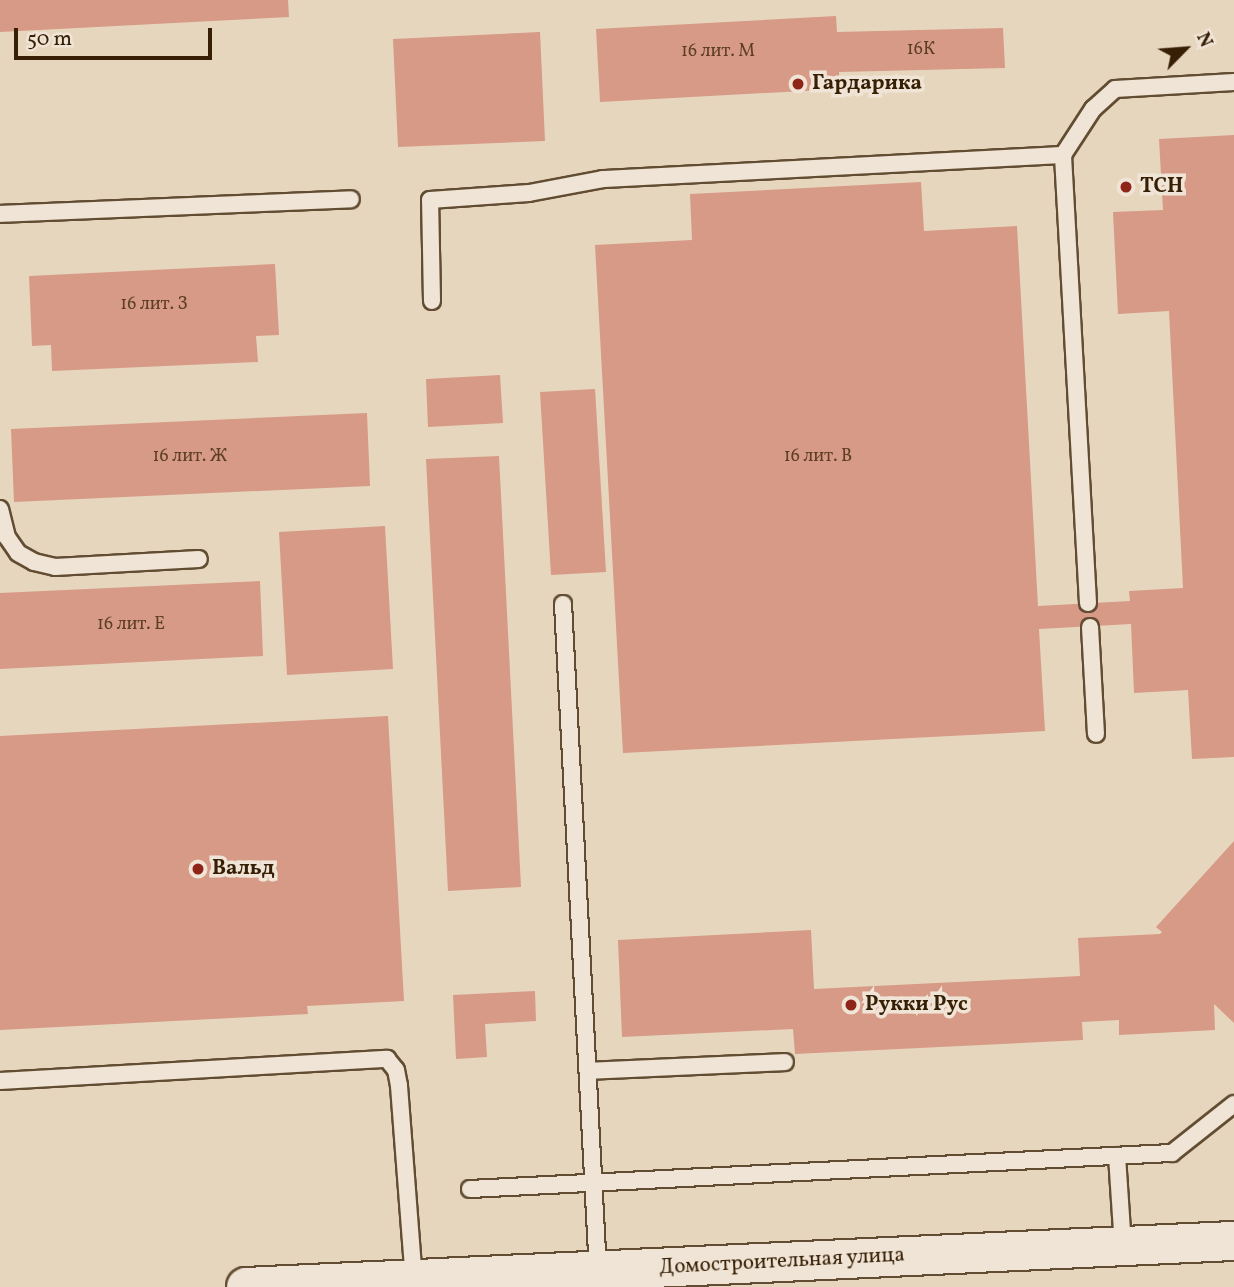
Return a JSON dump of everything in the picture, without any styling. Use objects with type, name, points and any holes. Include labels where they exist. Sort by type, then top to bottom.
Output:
[{"type":"street","name":"Домостроительная улица","points":[[246,1287],[414,1279],[599,1279],[1234,1241]]},
{"type":"lane","points":[[1088,603],[1063,155],[1093,109],[1115,89],[1234,82]]},
{"type":"lane","points":[[432,301],[429,200],[529,194],[603,179],[1063,155]]},
{"type":"lane","points":[[0,214],[351,199]]},
{"type":"lane","points":[[0,509],[7,537],[18,553],[34,562],[55,567],[199,559]]},
{"type":"lane","points":[[563,604],[599,1279]]},
{"type":"lane","points":[[1090,627],[1096,734]]},
{"type":"lane","points":[[0,1081],[387,1059],[396,1070],[399,1086],[414,1279]]},
{"type":"lane","points":[[588,1071],[785,1062]]},
{"type":"lane","points":[[470,1189],[1172,1153],[1234,1104]]},
{"type":"lane","points":[[1117,1156],[1123,1246]]},
{"type":"building","points":[[0,0],[288,0],[289,17],[0,32]]},
{"type":"building","points":[[836,16],[837,32],[1003,28],[1005,68],[839,72],[840,89],[600,102],[596,29]]},
{"type":"building","points":[[540,32],[545,141],[398,147],[393,39]]},
{"type":"building","points":[[1234,135],[1234,757],[1192,759],[1188,690],[1134,693],[1131,624],[1039,629],[1045,731],[623,753],[595,245],[692,240],[690,194],[921,182],[924,231],[1017,226],[1038,606],[1130,601],[1129,591],[1183,588],[1169,311],[1118,314],[1113,212],[1163,210],[1159,139]]},
{"type":"building","points":[[275,264],[279,335],[256,336],[258,362],[52,371],[51,345],[32,346],[29,276]]},
{"type":"building","points":[[500,375],[503,423],[428,427],[426,379]]},
{"type":"building","points":[[595,389],[606,572],[551,575],[540,392]]},
{"type":"building","points":[[367,413],[370,486],[14,502],[11,429]]},
{"type":"building","points":[[499,456],[521,887],[448,891],[426,459]]},
{"type":"building","points":[[385,526],[393,669],[287,675],[279,532]]},
{"type":"building","points":[[260,581],[263,656],[0,669],[0,593]]},
{"type":"building","name":"Вальд","points":[[388,716],[404,1001],[307,1006],[308,1014],[0,1030],[0,736]]},
{"type":"building","name":"Рукки Рус","points":[[1234,841],[1234,1023],[1214,1004],[1215,1030],[1119,1035],[1119,1020],[1082,1022],[1083,1040],[795,1054],[793,1029],[622,1037],[618,940],[811,930],[814,989],[1080,976],[1078,938],[1160,934],[1162,932],[1156,927]]},
{"type":"building","points":[[535,991],[536,1021],[485,1024],[487,1057],[456,1059],[453,995]]},
{"type":"place","name":"Гардарика","points":[[798,84]]},
{"type":"place","name":"ТСН","points":[[1126,187]]},
{"type":"place","name":"Вальд","points":[[198,869]]},
{"type":"place","name":"Рукки Рус","points":[[851,1005]]}]
